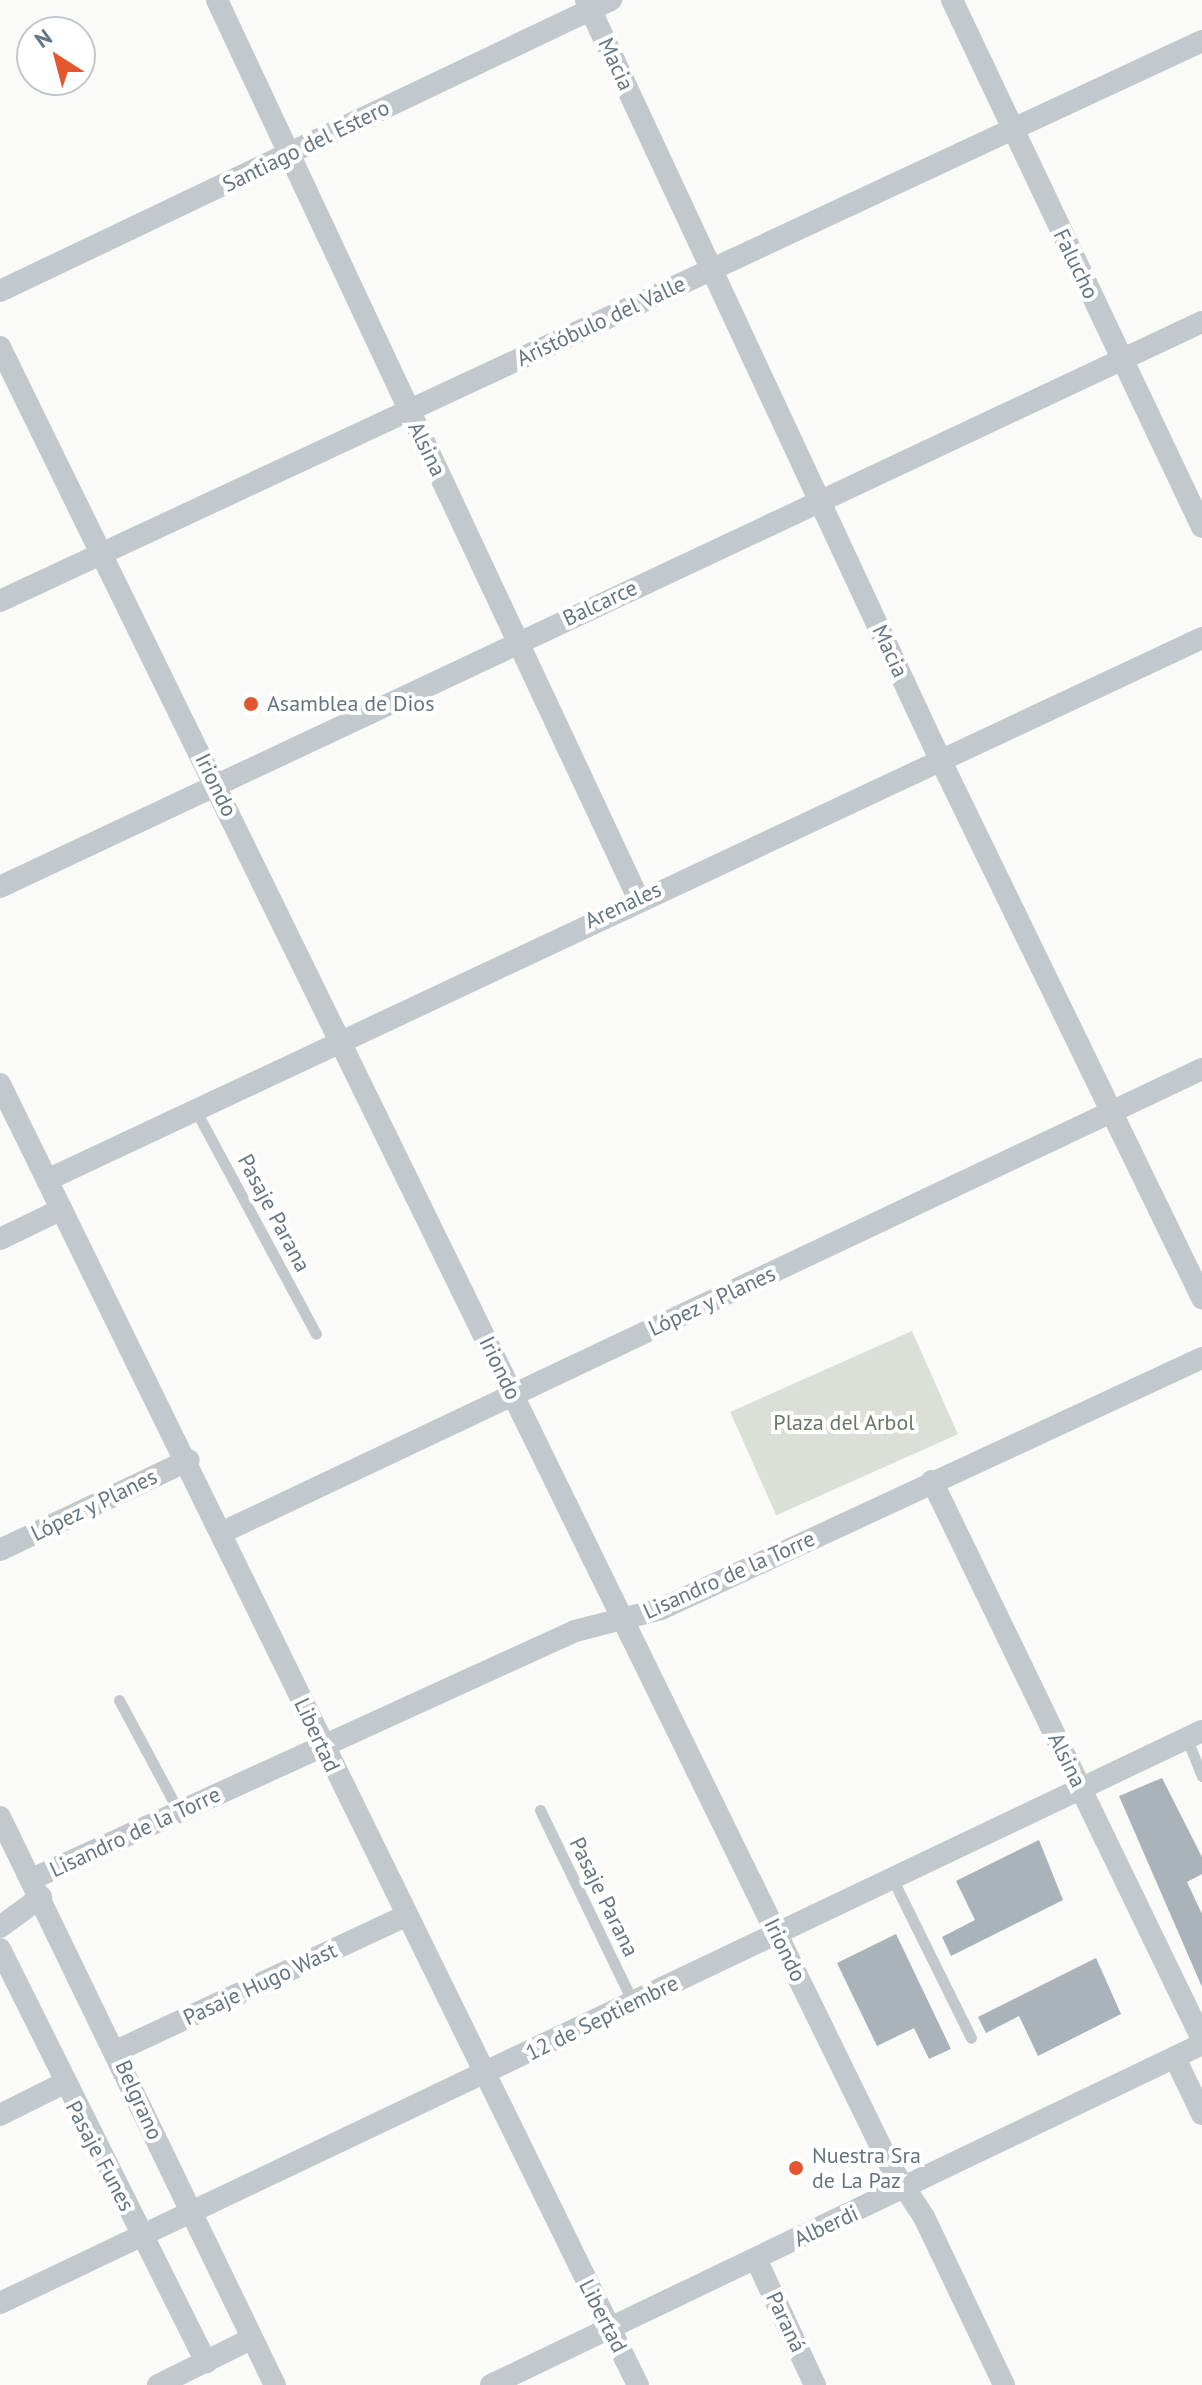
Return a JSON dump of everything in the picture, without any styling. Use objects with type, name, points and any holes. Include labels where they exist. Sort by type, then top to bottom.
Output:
[{"type":"street","name":"Alsina","points":[[217,0],[638,898]]},
{"type":"street","name":"Falucho","points":[[952,0],[1202,527]]},
{"type":"street","name":"Santiago del Estero","points":[[0,291],[290,154],[596,3]]},
{"type":"street","name":"Macia","points":[[596,3],[711,269],[939,757],[1202,1298]]},
{"type":"street","name":"Aristóbulo del Valle","points":[[0,601],[1202,41]]},
{"type":"street","name":"Balcarce","points":[[0,887],[819,499],[1202,322]]},
{"type":"street","name":"Iriondo","points":[[0,347],[777,1934],[1004,2385]]},
{"type":"street","name":"Arenales","points":[[47,1180],[638,898],[1202,638]]},
{"type":"street","name":"López y Planes","points":[[223,1532],[1202,1069]]},
{"type":"street","name":"Libertad","points":[[0,1084],[60,1210],[189,1460],[403,1917],[638,2385]]},
{"type":"street","points":[[0,1239],[60,1210]]},
{"type":"street","name":"Lisandro de la Torre","points":[[0,1927],[36,1888],[179,1812],[575,1631],[624,1622],[1202,1358]]},
{"type":"street","name":"López y Planes","points":[[0,1550],[189,1460]]},
{"type":"street","name":"Alsina","points":[[932,1481],[1202,2041]]},
{"type":"street","name":"12 de Septiembre","points":[[0,2303],[188,2209],[482,2077],[1194,1735]]},
{"type":"street","name":"Belgrano","points":[[0,1817],[116,2051],[188,2209],[275,2385]]},
{"type":"street","name":"Pasaje Hugo Wast","points":[[116,2051],[403,1917]]},
{"type":"street","name":"Pasaje Funes","points":[[0,1949],[62,2084],[206,2362]]},
{"type":"street","name":"Alberdi","points":[[491,2385],[905,2189],[1175,2058],[1202,2041]]},
{"type":"street","points":[[1175,2058],[1202,2114]]},
{"type":"street","points":[[0,2115],[62,2084]]},
{"type":"street","name":"Paraná","points":[[756,2259],[815,2385]]},
{"type":"street","points":[[158,2385],[251,2339]]},
{"type":"lane","name":"Pasaje Parana","points":[[196,1111],[316,1334]]},
{"type":"lane","points":[[119,1700],[179,1812]]},
{"type":"lane","points":[[1194,1735],[1202,1776]]},
{"type":"lane","name":"Pasaje Parana","points":[[540,1810],[633,2002]]},
{"type":"lane","points":[[893,1880],[971,2038]]},
{"type":"green space","name":"Plaza del Arbol","points":[[912,1331],[958,1434],[776,1515],[730,1412]]},
{"type":"building","points":[[1162,1778],[1202,1857],[1202,1874],[1187,1882],[1202,1914],[1202,1987],[1119,1796]]},
{"type":"building","points":[[1039,1840],[1063,1900],[951,1956],[942,1937],[975,1920],[956,1881]]},
{"type":"building","points":[[896,1934],[951,2049],[929,2059],[914,2028],[877,2046],[837,1963]]},
{"type":"building","points":[[1096,1958],[1121,2014],[1038,2056],[1019,2016],[986,2033],[978,2017]]},
{"type":"place","name":"Asamblea de Dios","points":[[251,704]]},
{"type":"place","name":"Nuestra Sra de La Paz","points":[[796,2168]]}]
